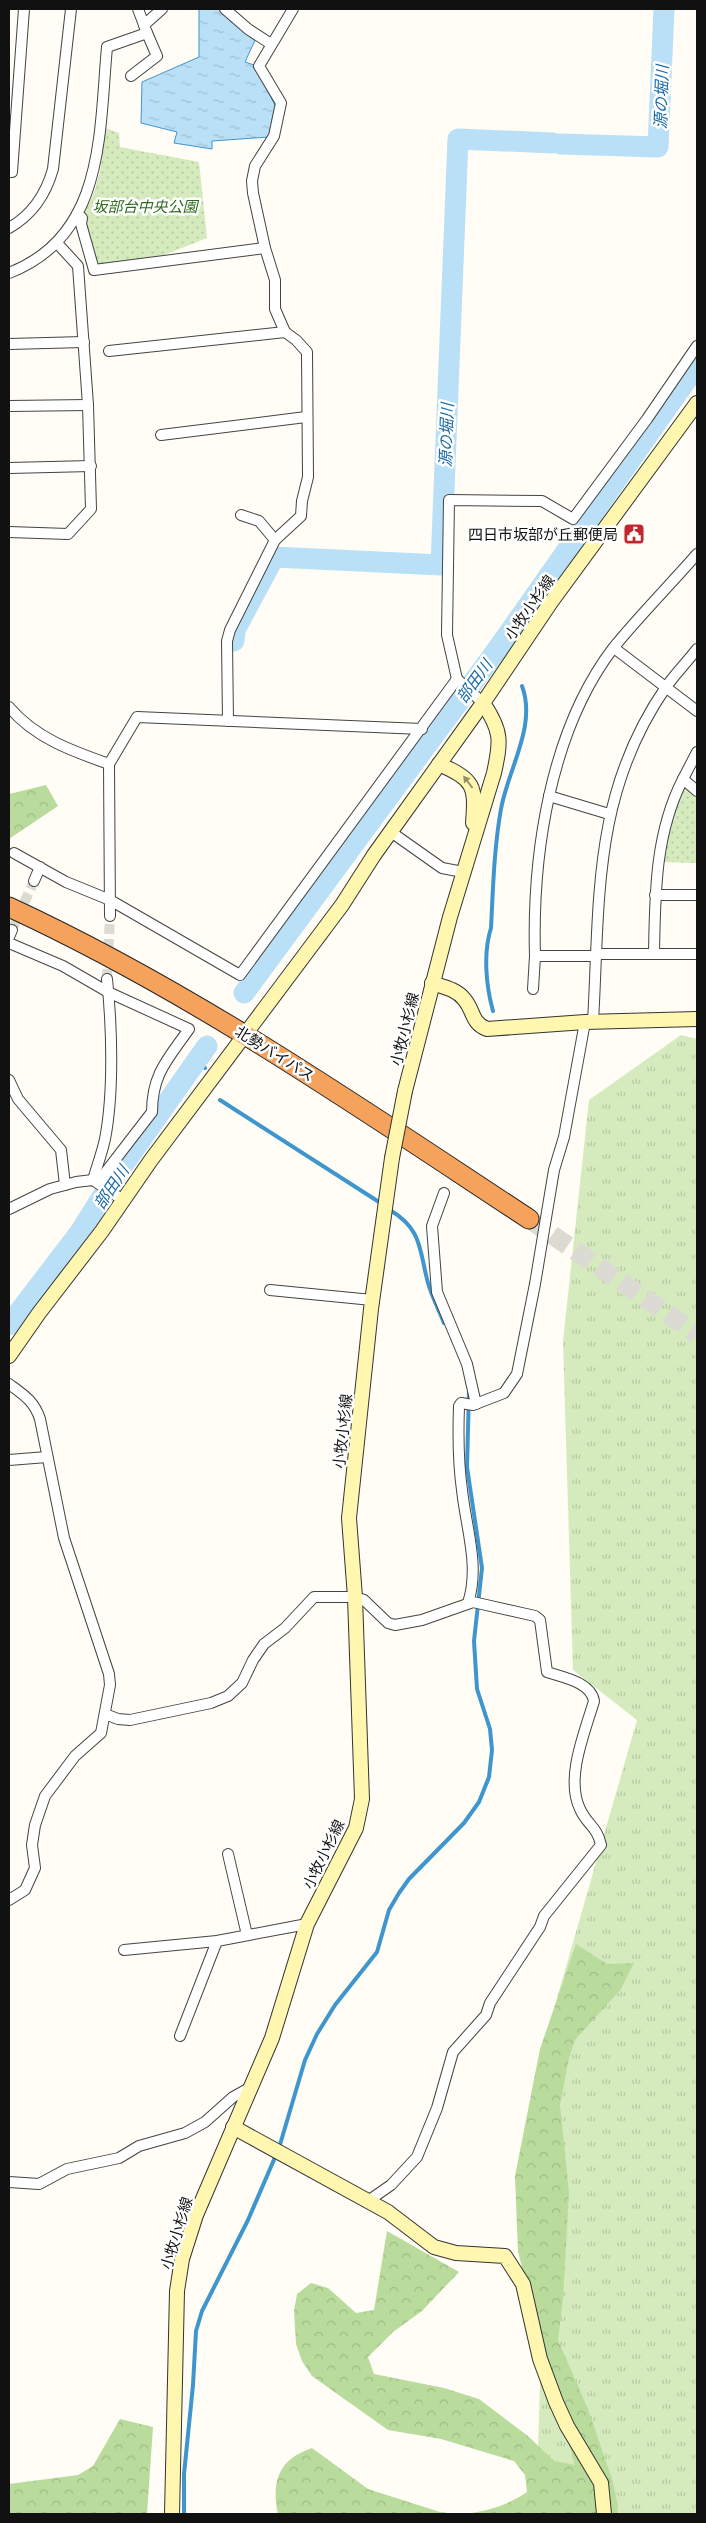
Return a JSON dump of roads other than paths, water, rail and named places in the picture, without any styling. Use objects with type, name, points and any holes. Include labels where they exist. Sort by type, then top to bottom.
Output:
[{"type":"highway","name":"北勢バイパス","points":[[9,907],[141,973],[246,1035],[529,1219]]},
{"type":"main road","name":"小牧小杉線","points":[[172,2514],[177,2291],[182,2259],[196,2215],[272,2038],[306,1924],[356,1828],[362,1800],[355,1597],[349,1518],[372,1300],[392,1158],[405,1091],[432,983],[500,746],[495,721],[479,699],[697,403]]},
{"type":"main road","points":[[9,1356],[39,1313],[102,1231],[120,1197],[246,1035],[342,905],[390,832],[439,764],[479,699]]},
{"type":"main road","points":[[439,764],[463,775],[472,784],[475,797],[472,846]]},
{"type":"main road","points":[[432,983],[459,994],[466,1000],[475,1022],[493,1029],[589,1022],[697,1019]]},
{"type":"main road","points":[[233,2127],[388,2212],[434,2246],[456,2253],[505,2256],[523,2284],[540,2359],[556,2402],[601,2483],[604,2514]]},
{"type":"street","points":[[9,172],[12,172],[24,9]]},
{"type":"street","points":[[9,228],[22,220],[37,204],[49,183],[54,169],[70,9]]},
{"type":"street","points":[[131,76],[157,56],[138,9]]},
{"type":"street","points":[[9,273],[45,254],[57,243],[87,197],[94,167],[107,47],[145,29],[162,9]]},
{"type":"street","points":[[225,9],[248,29],[271,44]]},
{"type":"street","points":[[228,721],[227,641],[238,611],[275,540],[301,516],[302,501],[308,477],[306,418],[307,352],[285,332],[275,309],[275,280],[265,248],[252,181],[255,166],[274,136],[280,103],[259,66],[294,9]]},
{"type":"street","points":[[77,214],[82,218],[81,224],[94,270],[265,248]]},
{"type":"street","points":[[9,532],[68,534],[91,509],[88,404],[78,266],[57,243]]},
{"type":"street","points":[[109,351],[285,332]]},
{"type":"street","points":[[9,344],[84,342]]},
{"type":"street","points":[[479,699],[460,683],[447,635],[449,500],[542,501],[573,519],[647,420],[697,346]]},
{"type":"street","points":[[9,406],[88,404]]},
{"type":"street","points":[[161,435],[306,418]]},
{"type":"street","points":[[9,468],[91,466]]},
{"type":"street","points":[[241,515],[259,521],[275,540]]},
{"type":"street","points":[[533,989],[535,956],[533,907],[537,861],[549,796],[575,717],[590,685],[614,648],[697,554]]},
{"type":"street","points":[[614,648],[697,711]]},
{"type":"street","points":[[475,1603],[474,1575],[458,1452],[461,1403],[475,1404],[504,1393],[517,1374],[554,1170],[564,1137],[589,1022],[597,955],[599,879],[610,814],[622,773],[641,729],[666,687],[697,650]]},
{"type":"street","points":[[14,853],[66,882],[110,900],[240,975],[422,729],[460,683]]},
{"type":"street","points":[[9,707],[35,732],[82,756],[109,764]]},
{"type":"street","points":[[110,916],[109,764],[137,717],[422,729]]},
{"type":"street","points":[[654,954],[655,895],[663,836],[670,809],[697,752]]},
{"type":"street","points":[[683,779],[697,791]]},
{"type":"street","points":[[549,796],[610,814]]},
{"type":"street","points":[[390,832],[442,868],[463,872]]},
{"type":"street","points":[[34,881],[40,867]]},
{"type":"street","points":[[655,895],[697,894]]},
{"type":"street","points":[[9,943],[63,966],[108,992],[189,1029],[157,1075],[152,1099],[152,1112],[97,1182]]},
{"type":"street","points":[[535,956],[697,954]]},
{"type":"street","points":[[97,1182],[108,1112],[111,1009],[107,979]]},
{"type":"street","points":[[9,1080],[18,1098],[61,1150],[64,1185]]},
{"type":"street","points":[[9,1209],[64,1185],[97,1182],[120,1197]]},
{"type":"street","points":[[444,1193],[432,1226],[437,1292],[467,1364],[475,1404]]},
{"type":"street","points":[[270,1290],[372,1300]]},
{"type":"street","points":[[9,1384],[29,1398],[36,1406],[64,1538],[108,1667],[110,1685],[102,1733],[74,1756],[45,1796],[35,1825],[32,1845],[35,1868],[25,1890],[9,1900]]},
{"type":"street","points":[[9,1460],[47,1457]]},
{"type":"street","points":[[105,1714],[118,1719],[130,1720],[219,1701],[236,1691],[264,1644],[286,1628],[314,1597],[355,1597],[364,1600],[388,1623],[395,1625],[422,1620],[475,1603],[535,1616],[540,1620],[547,1672],[584,1686],[592,1693],[594,1701],[574,1771],[579,1808],[587,1822],[598,1831],[601,1845],[544,1916],[540,1927],[490,2003],[486,2015],[453,2052],[437,2108],[417,2157],[391,2185],[368,2201]]},
{"type":"street","points":[[228,1854],[247,1935]]},
{"type":"street","points":[[124,1950],[217,1941],[306,1924]]},
{"type":"street","points":[[180,2036],[217,1941]]},
{"type":"street","points":[[9,2182],[39,2184],[67,2169],[119,2158],[139,2146],[185,2133],[205,2122],[233,2096],[251,2087]]},
{"type":"water","points":[[199,9],[219,9],[246,33],[256,38],[245,62],[254,65],[276,107],[269,137],[212,141],[212,149],[174,143],[177,132],[141,123],[142,82],[199,57]]},
{"type":"waterway","name":"源の堀川","points":[[561,144],[658,147],[664,9]]},
{"type":"waterway","name":"源の堀川","points":[[234,641],[235,630],[274,557],[441,565],[458,139],[553,143]]},
{"type":"waterway","name":"部田川","points":[[244,993],[499,647],[697,365]]},
{"type":"waterway","points":[[493,1011],[487,980],[486,959],[491,928],[495,854],[501,809],[524,732],[526,701],[522,686]]},
{"type":"waterway","name":"部田川","points":[[9,1325],[80,1232],[114,1178],[207,1046]]},
{"type":"waterway","points":[[199,1057],[205,1068]]},
{"type":"waterway","points":[[220,1100],[379,1202]]},
{"type":"waterway","points":[[390,1210],[409,1225],[414,1233],[421,1251],[430,1288],[444,1323]]},
{"type":"waterway","points":[[279,2148],[305,2060],[317,2034],[335,2005],[377,1952],[389,1910],[399,1893],[409,1879],[464,1823],[479,1802],[489,1777],[492,1750],[490,1729],[477,1689],[474,1641],[482,1568],[467,1467],[469,1390]]},
{"type":"waterway","points":[[184,2514],[184,2474],[193,2385],[196,2331],[202,2311],[248,2220],[276,2155]]},
{"type":"tunnel","points":[[12,930],[34,881]]},
{"type":"tunnel","points":[[107,979],[110,916]]},
{"type":"tunnel","points":[[529,1219],[697,1334]]},
{"type":"place","name":"四日市坂部が丘郵便局","points":[[634,534]]},
{"type":"park label","name":"坂部台中央公園","points":[[145,206]]}]
